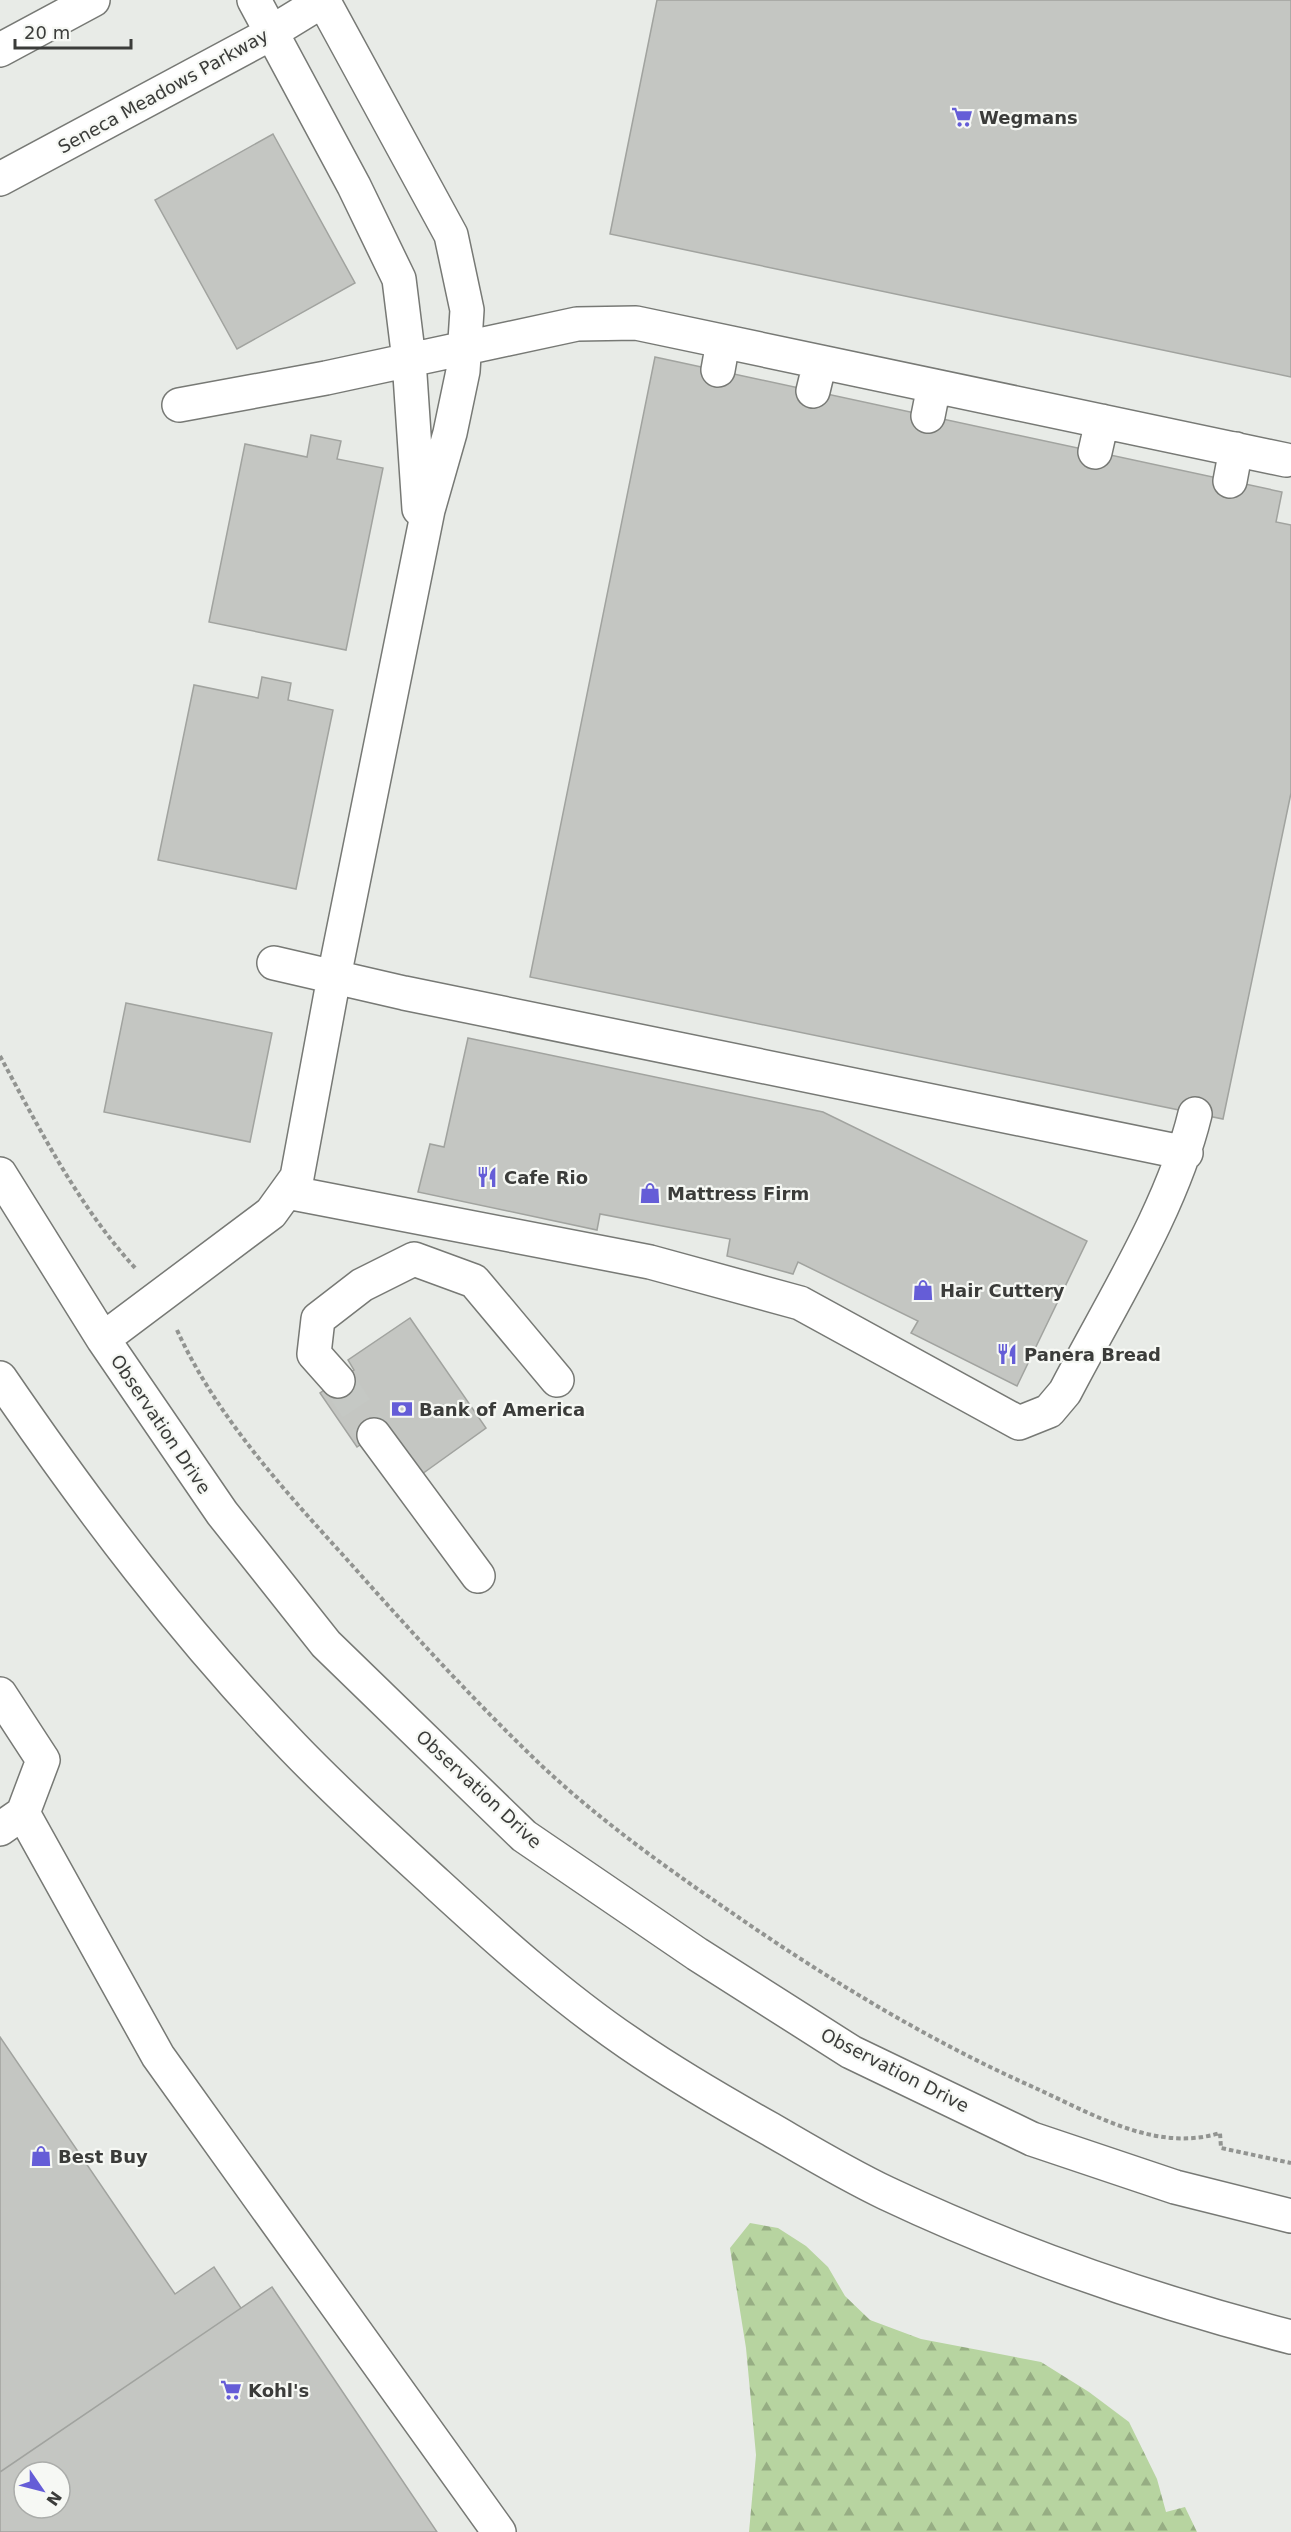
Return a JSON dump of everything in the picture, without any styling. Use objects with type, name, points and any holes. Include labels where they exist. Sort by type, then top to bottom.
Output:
[{"type":"street","points":[[0,50],[93,0]]},
{"type":"street","points":[[254,0],[387,251],[399,279],[409,360],[421,547]]},
{"type":"street","points":[[103,1339],[271,1213],[297,1178],[334,977],[428,510],[450,433],[463,371],[467,310],[451,235],[324,0]]},
{"type":"street","name":"Seneca Meadows Parkway","points":[[0,179],[271,33],[324,0]]},
{"type":"street","points":[[179,405],[577,324],[636,323],[720,356],[1098,436],[1236,449],[1286,460]]},
{"type":"street","points":[[1230,481],[1236,449]]},
{"type":"street","points":[[274,963],[1186,1152]]},
{"type":"street","points":[[287,1192],[650,1262],[800,1303],[1019,1423],[1049,1411],[1065,1392],[1171,1189],[1186,1152],[1195,1114]]},
{"type":"street","name":"Observation Drive","points":[[0,1174],[103,1339],[222,1513],[326,1644],[525,1836],[697,1954],[851,2052],[1032,2139],[1175,2187],[1291,2216]]},
{"type":"street","points":[[338,1381],[314,1354],[318,1319],[362,1285],[414,1260],[474,1281],[557,1380]]},
{"type":"street","points":[[0,1378],[63,1470],[130,1558],[229,1677],[294,1748],[464,1908],[548,1981],[626,2041],[714,2097],[805,2150],[882,2191],[975,2234],[1114,2287],[1185,2309],[1291,2337]]},
{"type":"street","points":[[374,1435],[478,1576]]},
{"type":"street","points":[[0,1694],[43,1760],[12,1821],[159,2056],[499,2532]]},
{"type":"path","points":[[0,1056],[55,1156],[79,1193],[116,1247],[161,1296],[195,1371],[281,1487],[428,1651],[545,1769],[666,1868],[818,1971],[991,2068],[1123,2128],[1170,2139],[1206,2138],[1221,2133],[1221,2148],[1291,2163]]},
{"type":"green space","points":[[750,2223],[778,2228],[806,2246],[828,2267],[845,2296],[870,2320],[921,2339],[1041,2362],[1089,2392],[1129,2422],[1157,2479],[1166,2512],[1185,2507],[1197,2532],[749,2532],[756,2455],[746,2348],[730,2248]]},
{"type":"building","name":"Wegmans","points":[[657,0],[1291,0],[1291,377],[610,234]]},
{"type":"building","points":[[273,134],[355,283],[237,349],[155,200]]},
{"type":"building","points":[[655,357],[1282,492],[1276,522],[1291,525],[1291,793],[1223,1119],[530,977]]},
{"type":"building","points":[[311,435],[341,441],[337,459],[383,468],[346,650],[209,622],[245,444],[307,457]]},
{"type":"building","points":[[262,677],[291,683],[288,700],[333,710],[296,889],[158,860],[194,685],[258,698]]},
{"type":"building","points":[[126,1003],[272,1033],[250,1142],[104,1112]]},
{"type":"building","points":[[468,1038],[823,1112],[1087,1241],[1017,1386],[911,1333],[918,1321],[798,1262],[793,1274],[727,1256],[730,1239],[600,1214],[597,1230],[418,1192],[430,1144],[444,1147]]},
{"type":"building","name":"Bank of America","points":[[410,1318],[486,1428],[422,1474],[388,1426],[357,1447],[320,1393],[354,1370],[348,1360]]},
{"type":"building","name":"Best Buy","points":[[0,2037],[175,2294],[214,2267],[241,2308],[18,2460],[12,2460],[12,2464],[0,2472]]},
{"type":"building","name":"Kohl's","points":[[272,2287],[437,2532],[0,2532],[0,2472],[12,2464],[12,2520],[72,2520],[72,2460],[18,2460]]},
{"type":"tunnel","points":[[338,1381],[374,1435]]},
{"type":"place","name":"Wegmans","points":[[962,117]]},
{"type":"place","name":"Cafe Rio","points":[[487,1177]]},
{"type":"place","name":"Mattress Firm","points":[[650,1193]]},
{"type":"place","name":"Hair Cuttery","points":[[923,1290]]},
{"type":"place","name":"Panera Bread","points":[[1007,1354]]},
{"type":"place","name":"Bank of America","points":[[402,1409]]},
{"type":"place","name":"Best Buy","points":[[41,2156]]},
{"type":"place","name":"Kohl's","points":[[231,2390]]}]
